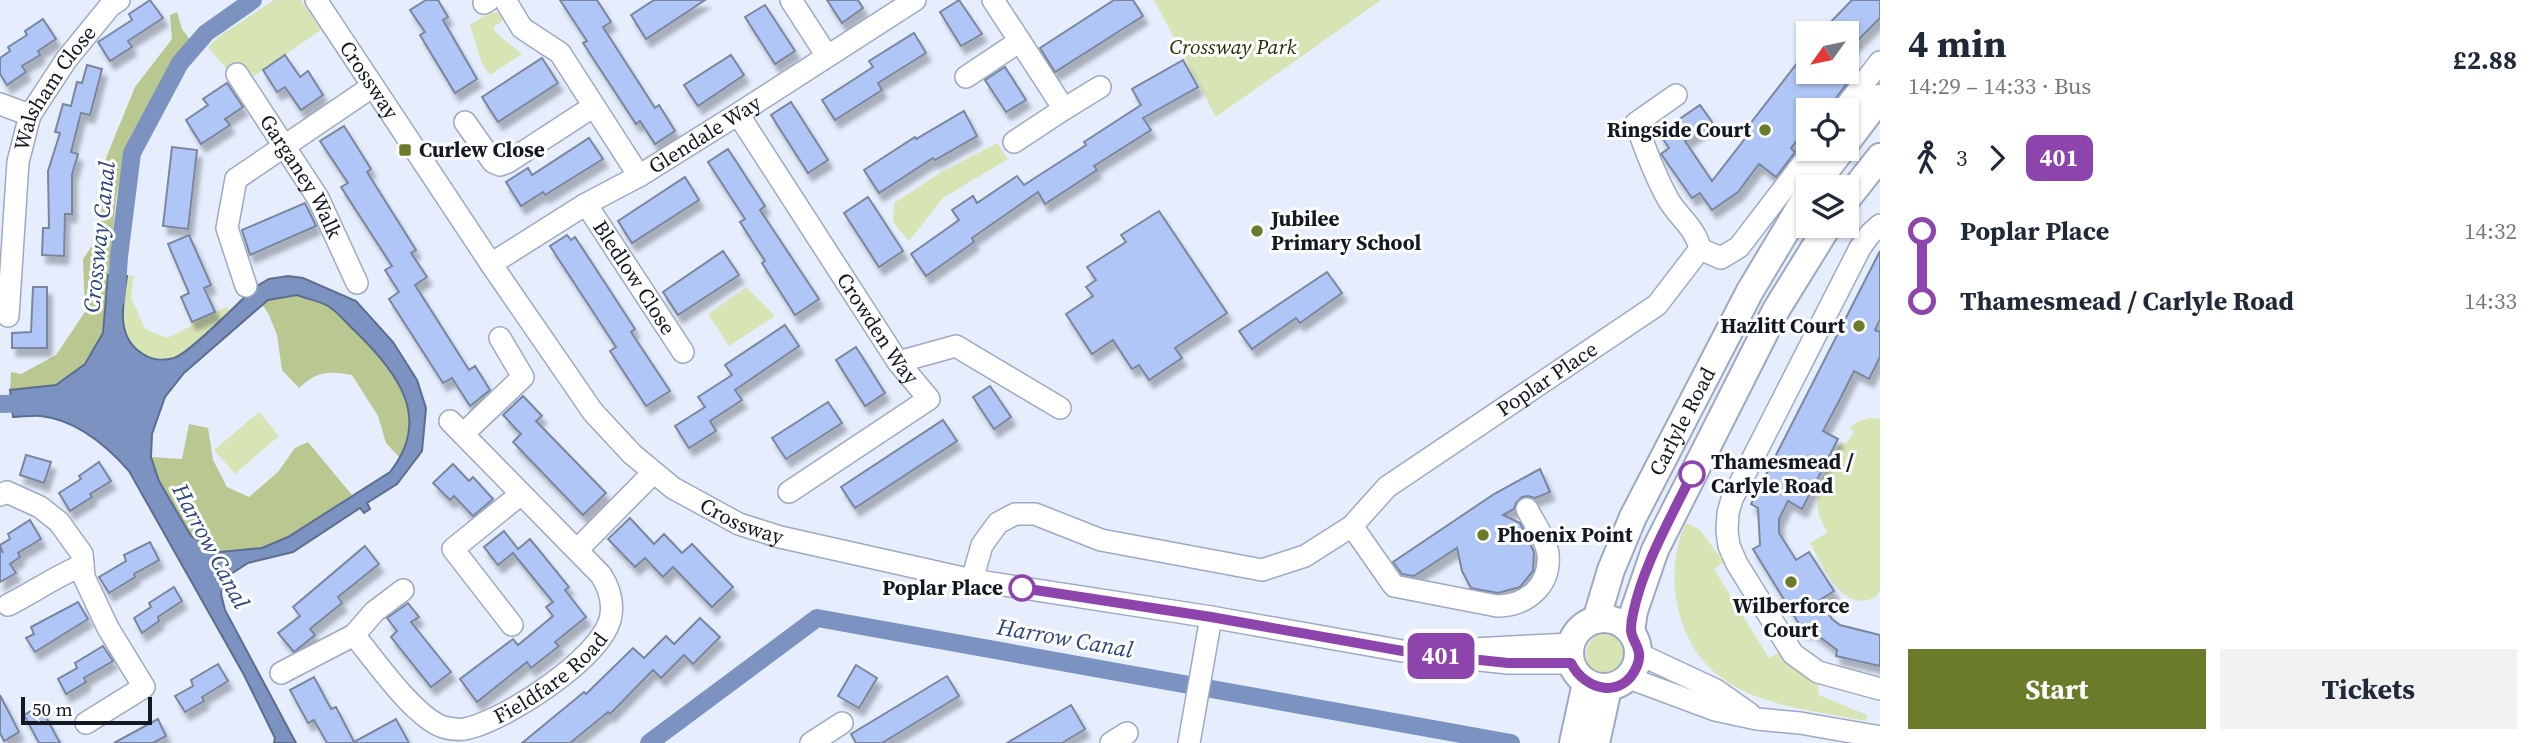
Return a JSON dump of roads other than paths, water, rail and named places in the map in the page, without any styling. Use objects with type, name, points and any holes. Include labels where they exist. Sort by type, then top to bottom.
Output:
[{"type":"main road","points":[[1859,126],[1878,101]]},
{"type":"main road","points":[[1859,184],[1880,157]]},
{"type":"main road","points":[[1822,175],[1833,161]]},
{"type":"main road","name":"Carlyle Road","points":[[1596,620],[1611,570],[1633,517],[1750,291],[1796,214]]},
{"type":"main road","name":"Carlyle Road","points":[[1593,671],[1637,666],[1634,611],[1655,550],[1776,310],[1821,238]]},
{"type":"main road","points":[[1585,741],[1593,671],[1582,627],[1596,620],[1616,621],[1635,642]]},
{"type":"street","name":"Walsham Close","points":[[6,311],[7,236],[18,162],[30,114],[66,60],[110,6],[119,0]]},
{"type":"street","points":[[791,0],[827,55]]},
{"type":"street","name":"Glendale Way","points":[[491,264],[586,204],[639,176],[915,0]]},
{"type":"street","points":[[993,0],[1064,109]]},
{"type":"street","name":"Crossway","points":[[317,1],[491,264],[593,412],[653,473],[695,502],[739,524],[780,537],[972,580],[1211,617],[1414,653],[1593,671]]},
{"type":"street","points":[[493,1],[522,28],[560,53],[639,176]]},
{"type":"street","points":[[966,76],[1020,41]]},
{"type":"street","points":[[1852,98],[1880,62]]},
{"type":"street","name":"Garganey Walk","points":[[237,74],[318,198],[357,283]]},
{"type":"street","points":[[246,286],[227,228],[236,178],[373,86]]},
{"type":"street","points":[[1014,142],[1100,87]]},
{"type":"street","points":[[1676,95],[1636,123],[1660,184],[1670,203],[1698,236],[1700,248],[1721,258],[1739,247],[1805,161]]},
{"type":"street","points":[[0,104],[30,114]]},
{"type":"street","points":[[465,122],[493,162],[500,165],[594,106]]},
{"type":"street","name":"Crowden Way","points":[[738,114],[898,362],[929,399],[789,492]]},
{"type":"street","name":"Bledlow Close","points":[[586,204],[683,352]]},
{"type":"street","points":[[1880,225],[1860,248],[1758,444],[1732,499],[1727,531],[1729,546],[1737,564],[1793,654],[1818,672],[1880,690]]},
{"type":"street","name":"Poplar Place","points":[[972,580],[982,545],[998,523],[1015,514],[1035,514],[1101,540],[1262,570],[1305,556],[1352,526],[1387,487],[1657,305],[1700,248]]},
{"type":"street","name":"Fieldfare Road","points":[[355,635],[425,718],[435,724],[457,730],[478,725],[509,711],[547,688],[584,656],[606,629],[611,611],[610,592],[601,575],[456,427],[523,377],[500,338]]},
{"type":"street","points":[[898,362],[956,346],[1060,408]]},
{"type":"street","points":[[577,550],[653,473]]},
{"type":"street","points":[[0,495],[7,492],[29,502],[59,522],[82,554],[84,577],[108,628],[144,687],[86,723]]},
{"type":"street","points":[[512,625],[453,549],[521,494]]},
{"type":"street","points":[[1352,526],[1394,586],[1497,606],[1511,606],[1539,588],[1547,568],[1546,546],[1527,509]]},
{"type":"street","points":[[8,605],[33,593],[57,575],[83,565]]},
{"type":"street","points":[[281,673],[355,635],[374,612],[403,590]]},
{"type":"street","points":[[1189,743],[1206,658],[1211,617]]},
{"type":"street","points":[[1635,642],[1716,690],[1757,719]]},
{"type":"street","points":[[1593,671],[1714,710],[1880,737]]},
{"type":"street","points":[[811,743],[842,723]]},
{"type":"water","points":[[108,275],[127,276],[123,320],[128,339],[143,354],[162,360],[174,358],[191,347],[255,287],[269,279],[288,276],[303,278],[356,301],[393,342],[417,380],[426,408],[422,451],[397,484],[367,503],[370,509],[364,513],[360,508],[293,552],[248,563],[225,578],[221,594],[225,610],[296,743],[274,743],[275,738],[244,675],[129,471],[101,443],[79,428],[54,418],[13,417],[10,390],[56,385],[85,364],[103,333]],"holes":[[[297,295],[324,304],[335,311],[385,363],[404,397],[409,415],[409,433],[403,452],[390,472],[288,537],[262,548],[220,552],[191,536],[159,481],[151,457],[152,434],[165,397],[184,373],[268,300]]]},
{"type":"waterway","name":"Crossway Canal","points":[[116,299],[132,153],[180,63],[206,33],[253,0]]},
{"type":"waterway","name":"Crossway Canal","points":[[0,404],[34,403]]},
{"type":"waterway","name":"Harrow Canal","points":[[649,743],[817,618],[1511,743]]},
{"type":"place","name":"Ringside Court","points":[[1765,130]]},
{"type":"place","name":"Curlew Close","points":[[405,150]]},
{"type":"place","name":"Jubilee Primary School","points":[[1257,231]]},
{"type":"place","name":"Hazlitt Court","points":[[1859,326]]},
{"type":"place","name":"Thamesmead / Carlyle Road","points":[[1692,474]]},
{"type":"place","name":"Phoenix Point","points":[[1483,535]]},
{"type":"place","name":"Wilberforce Court","points":[[1791,582]]},
{"type":"place","name":"Poplar Place","points":[[1022,588]]},
{"type":"park label","name":"Crossway Park","points":[[1233,47]]}]
